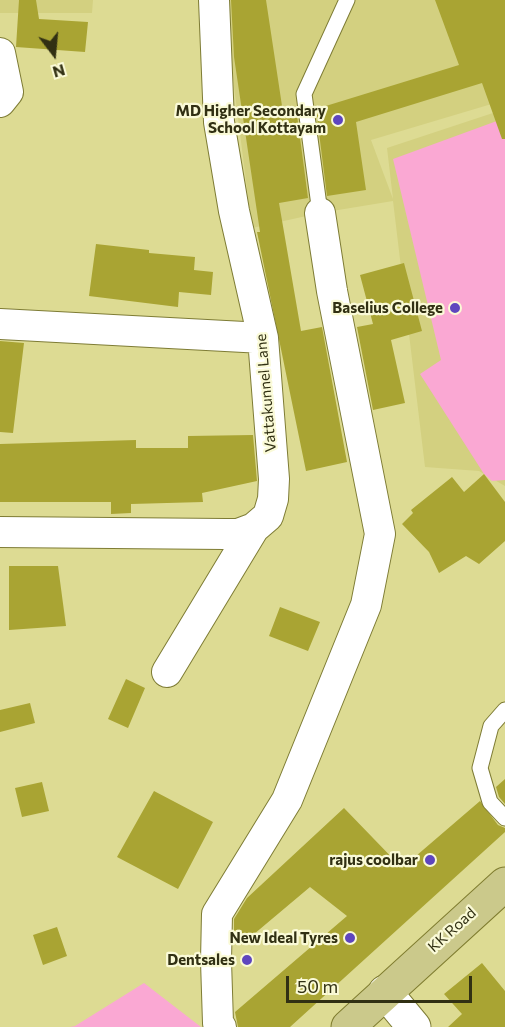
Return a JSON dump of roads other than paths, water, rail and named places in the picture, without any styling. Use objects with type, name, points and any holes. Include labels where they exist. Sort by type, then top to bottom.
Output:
[{"type":"main road","name":"KK Road","points":[[348,1027],[505,884]]},
{"type":"street","name":"Vattakunnel Lane","points":[[167,672],[254,528],[268,516],[273,499],[263,338],[234,211],[219,122],[214,0]]},
{"type":"street","points":[[0,53],[8,92],[0,102]]},
{"type":"street","points":[[221,1027],[218,1023],[217,914],[287,800],[366,605],[380,534],[332,291],[320,213]]},
{"type":"street","points":[[0,324],[263,338]]},
{"type":"street","points":[[0,532],[238,534],[254,528]]},
{"type":"street","points":[[385,992],[414,1027]]},
{"type":"lane","points":[[320,213],[304,94],[347,0]]},
{"type":"lane","points":[[505,710],[491,726],[480,768],[489,802],[505,818]]},
{"type":"place","name":"MD Higher Secondary School Kottayam","points":[[338,120]]},
{"type":"place","name":"Baselius College","points":[[455,308]]},
{"type":"place","name":"rajus coolbar","points":[[430,860]]},
{"type":"place","name":"New Ideal Tyres","points":[[350,938]]},
{"type":"place","name":"Dentsales","points":[[247,960]]}]
